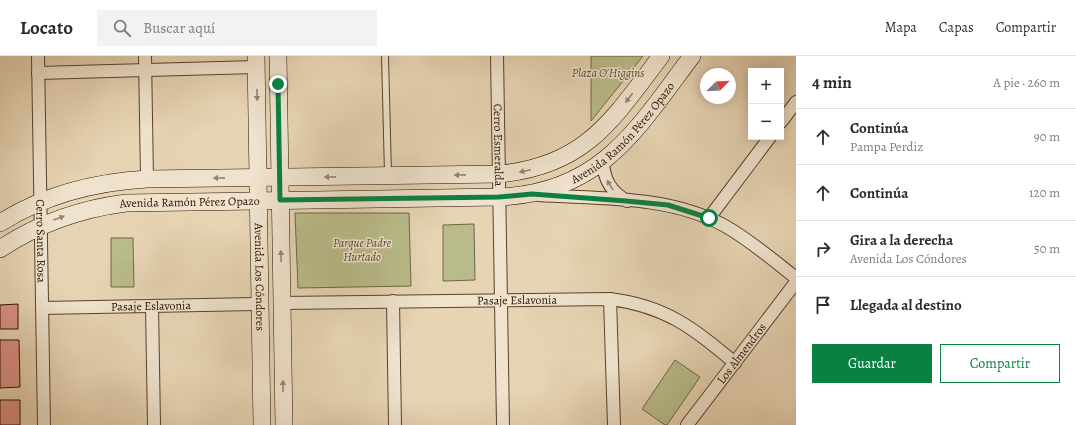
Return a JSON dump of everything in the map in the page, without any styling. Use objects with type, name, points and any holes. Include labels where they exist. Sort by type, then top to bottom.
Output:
[{"type":"street","name":"Cerro Santa Rosa","points":[[38,56],[44,425]]},
{"type":"street","points":[[145,56],[147,179]]},
{"type":"street","name":"Avenida Los Cóndores","points":[[278,56],[284,425]]},
{"type":"street","name":"Cerro Esmeralda","points":[[497,56],[503,425]]},
{"type":"street","name":"Avenida Ramón Pérez Opazo","points":[[0,223],[40,203],[78,189],[98,184],[147,179],[499,174],[517,172],[546,165],[584,146],[611,122],[661,56]]},
{"type":"street","name":"Avenida Ramón Pérez Opazo","points":[[0,249],[41,225],[74,212],[126,203],[499,197],[532,194],[569,182],[603,162],[628,140],[692,56]]},
{"type":"street","points":[[38,73],[145,70],[256,62]]},
{"type":"street","name":"Avenida Los Cóndores","points":[[256,62],[262,425]]},
{"type":"street","points":[[784,118],[796,102]]},
{"type":"street","points":[[709,218],[768,140]]},
{"type":"street","points":[[603,162],[605,176],[611,188],[626,201]]},
{"type":"street","points":[[532,194],[668,205],[709,218],[743,237],[796,278]]},
{"type":"street","name":"Los Almendros","points":[[688,425],[796,282]]},
{"type":"street","points":[[610,299],[614,425]]},
{"type":"street","name":"Pasaje Eslavonia","points":[[282,303],[610,299],[645,305],[677,319],[692,328],[735,363]]},
{"type":"street","points":[[393,301],[396,425]]},
{"type":"street","name":"Pasaje Eslavonia","points":[[42,308],[260,304]]},
{"type":"street","points":[[152,306],[154,425]]},
{"type":"lane","points":[[385,56],[388,176]]},
{"type":"green space","name":"Plaza O'Higgins","points":[[591,56],[643,56],[591,121]]},
{"type":"green space","name":"Parque Padre Hurtado","points":[[295,213],[409,213],[411,286],[298,288]]},
{"type":"green space","points":[[474,224],[475,280],[443,281],[443,225]]},
{"type":"green space","points":[[111,238],[133,238],[134,287],[111,287]]},
{"type":"green space","points":[[675,360],[700,377],[667,425],[665,425],[642,409]]},
{"type":"building","points":[[18,304],[18,329],[0,329],[0,305]]},
{"type":"building","points":[[0,340],[19,340],[20,387],[0,388]]},
{"type":"building","points":[[0,400],[20,400],[20,425],[0,425]]},
{"type":"route","points":[[278,84],[280,200],[516,197],[532,194],[668,205],[709,218]]}]
